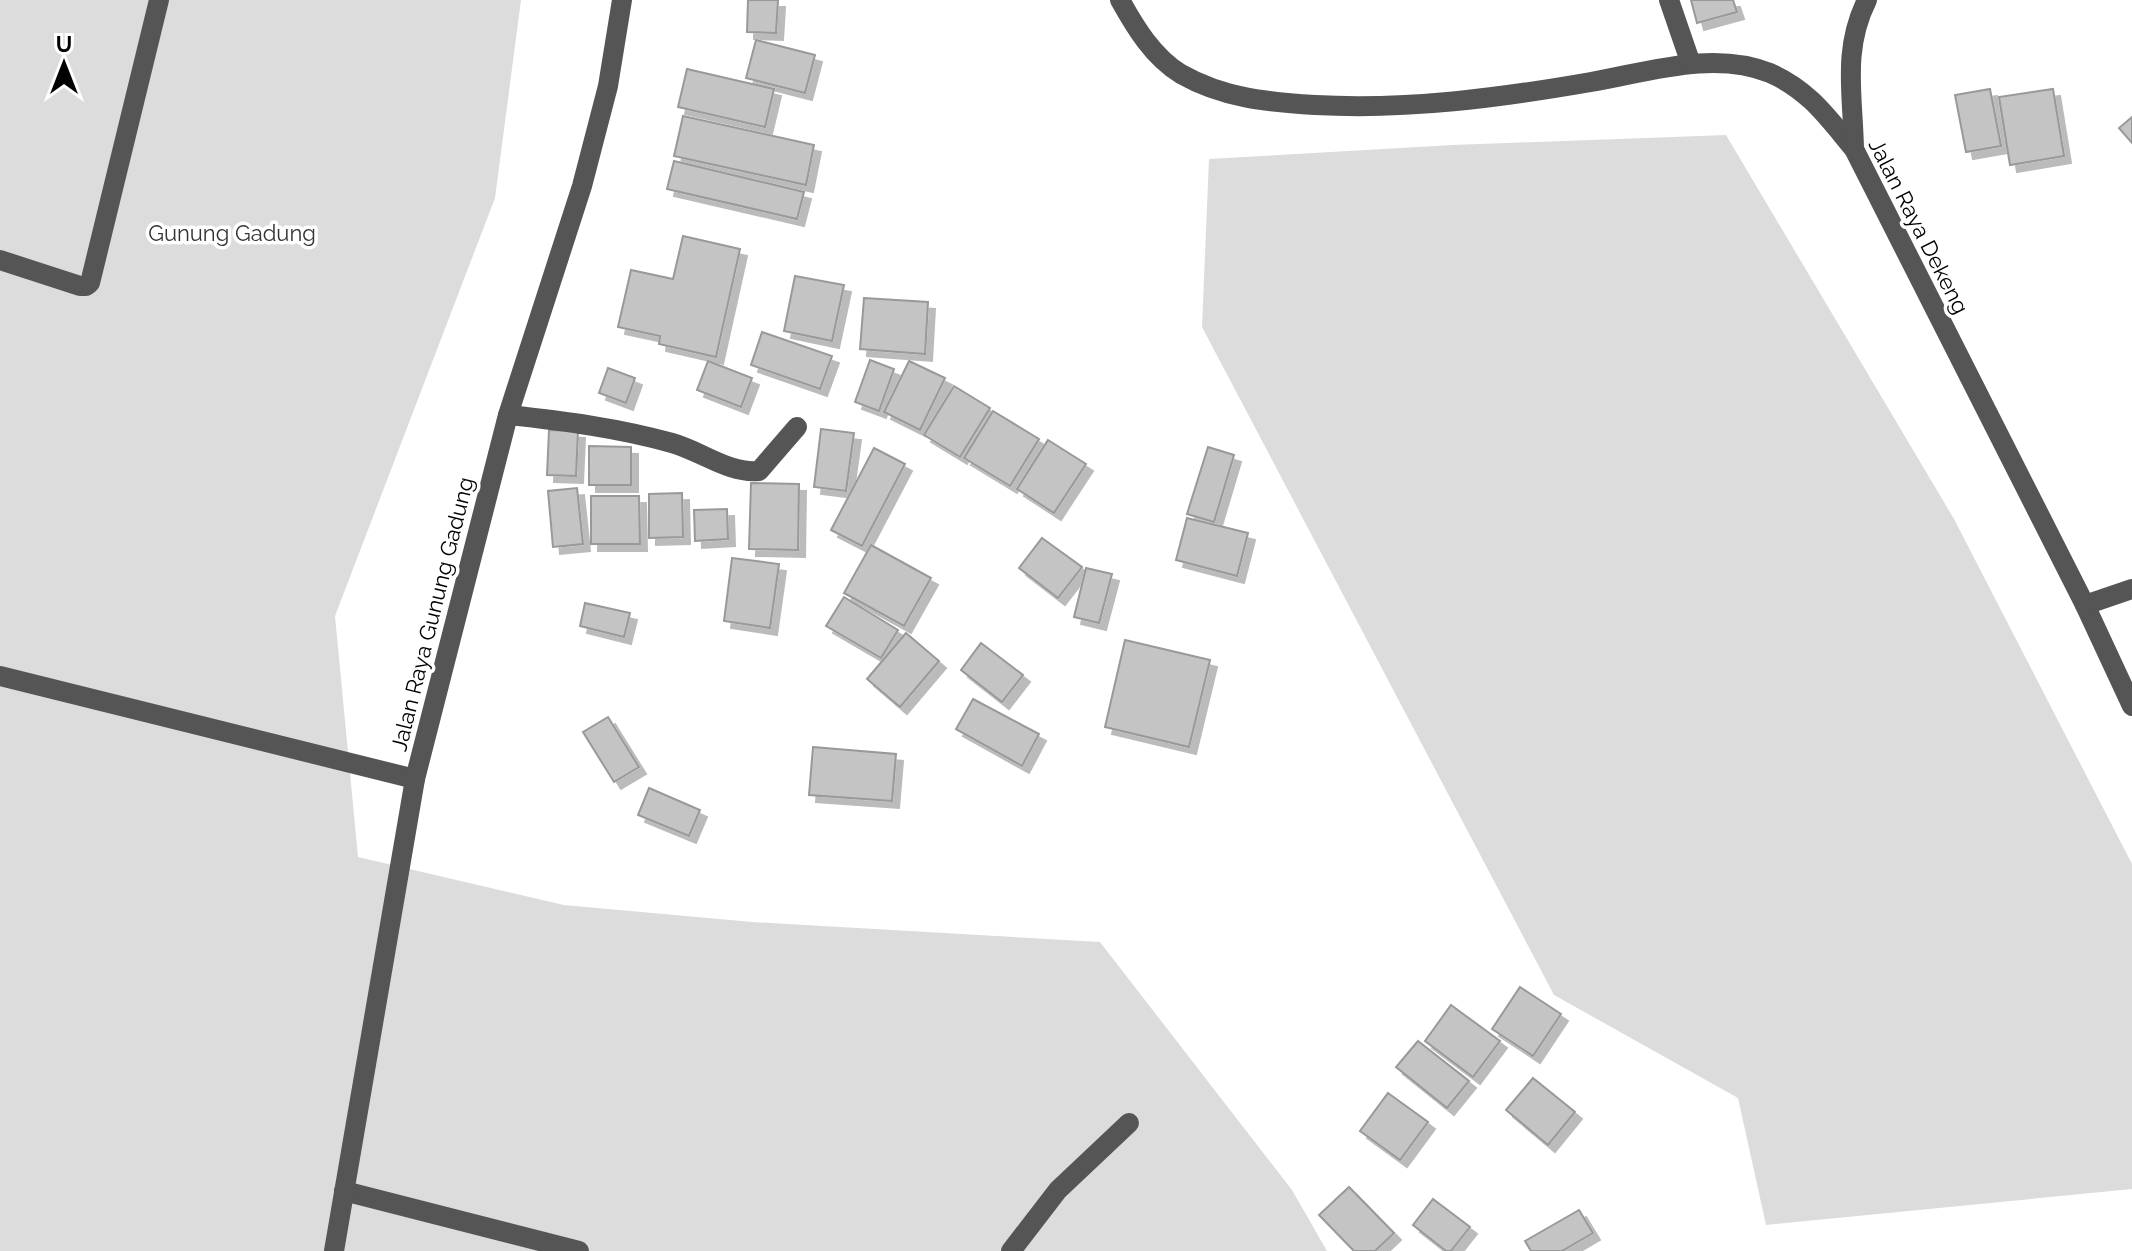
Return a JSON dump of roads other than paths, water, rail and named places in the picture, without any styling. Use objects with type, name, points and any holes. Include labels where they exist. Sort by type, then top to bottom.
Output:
[{"type":"street","points":[[0,260],[80,286],[90,283],[159,0]]},
{"type":"street","name":"Jalan Raya Gunung Gadung","points":[[334,1251],[415,779],[508,415],[582,186],[608,86],[622,0]]},
{"type":"street","name":"Jalan Raya Dekeng","points":[[1120,0],[1135,28],[1156,53],[1178,72],[1214,90],[1263,102],[1350,107],[1487,99],[1691,64],[1732,64],[1768,72],[1802,90],[1854,149],[2085,605],[2132,706]]},
{"type":"street","points":[[1669,0],[1691,64]]},
{"type":"street","points":[[1854,149],[1849,78],[1856,22],[1867,0]]},
{"type":"street","points":[[508,415],[581,422],[676,444],[744,472],[759,471],[797,427]]},
{"type":"street","points":[[2085,605],[2132,589]]},
{"type":"street","points":[[0,676],[415,779]]},
{"type":"street","points":[[1011,1251],[1058,1190],[1129,1123]]},
{"type":"street","points":[[344,1191],[579,1251]]},
{"type":"park label","name":"Gunung Gadung","points":[[232,233]]}]
